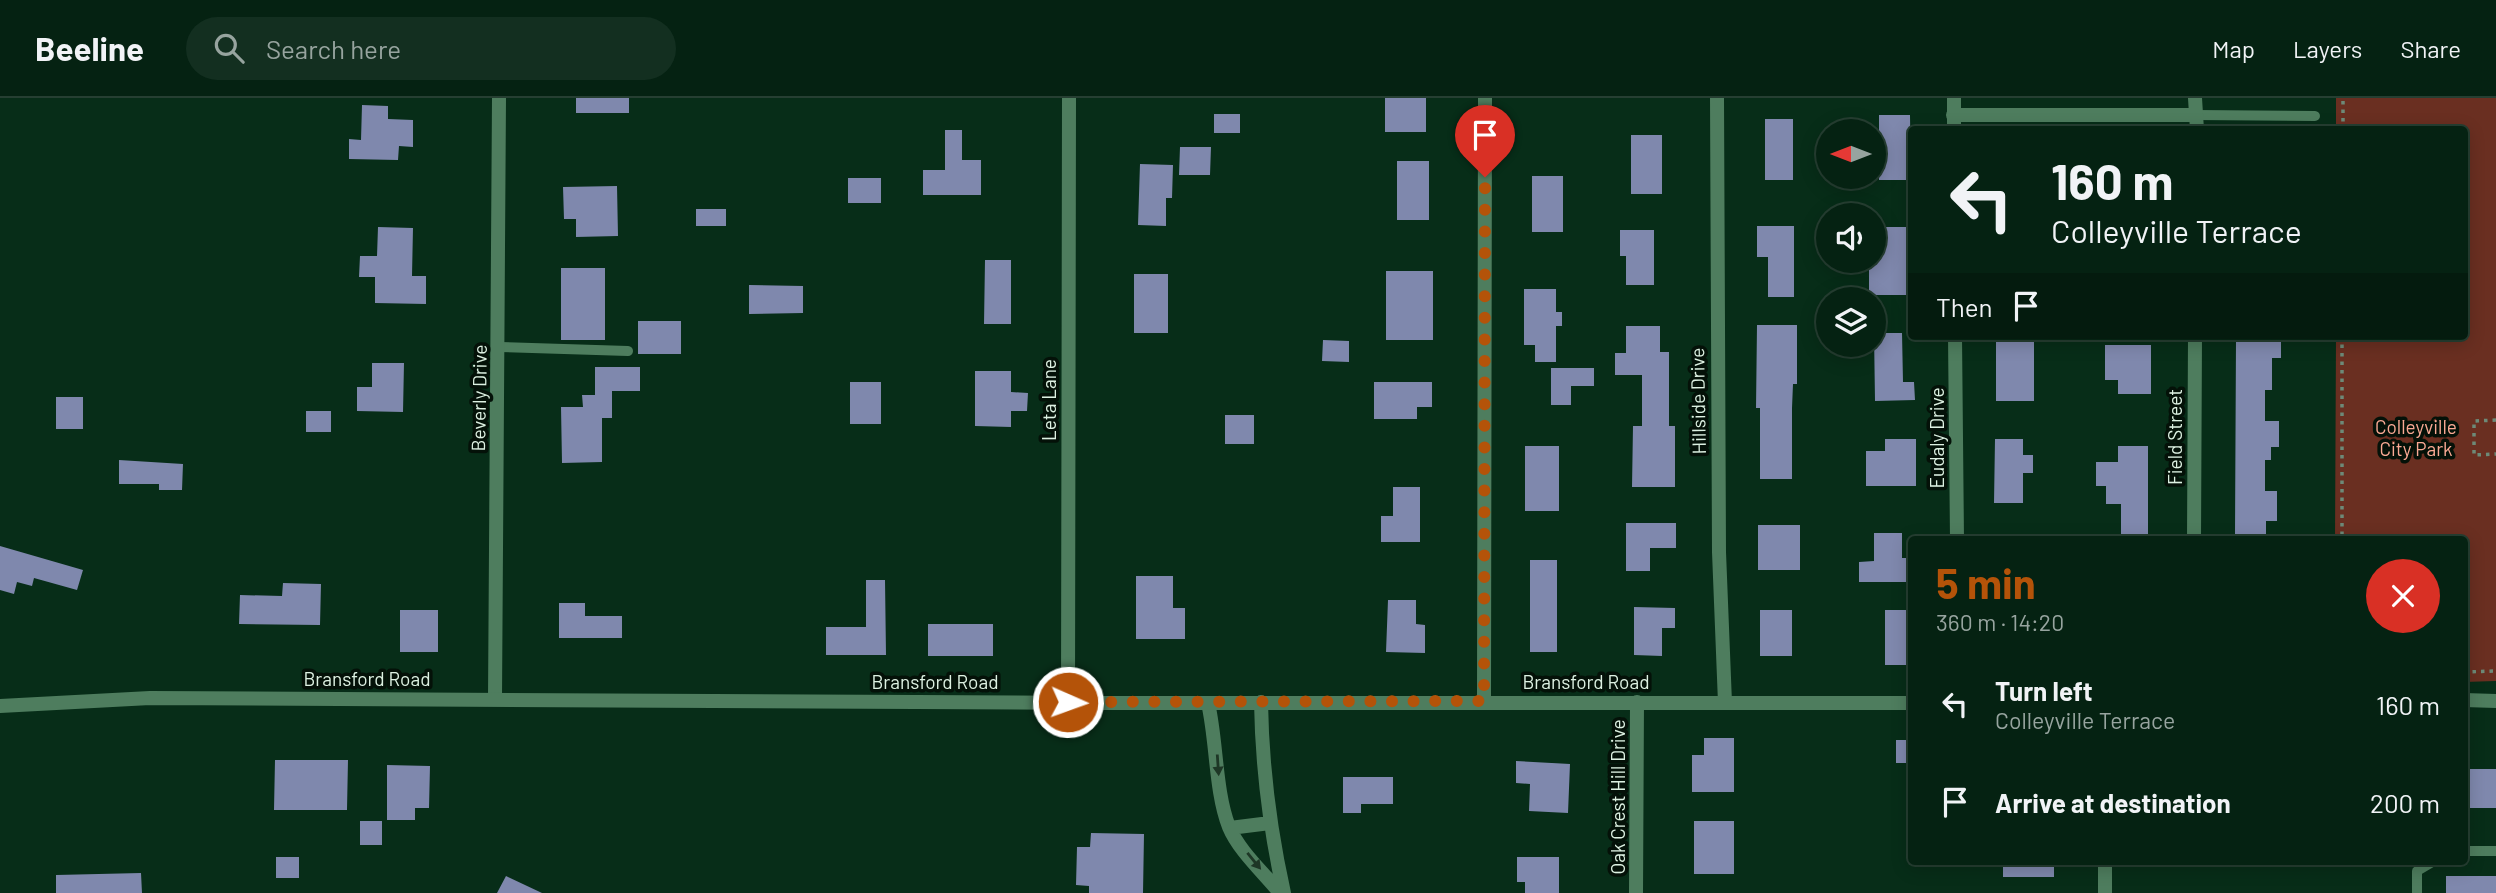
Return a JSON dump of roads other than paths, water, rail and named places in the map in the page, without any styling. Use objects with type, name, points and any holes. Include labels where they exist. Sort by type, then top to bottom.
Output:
[{"type":"street","name":"Beverly Drive","points":[[495,699],[499,98]]},
{"type":"street","name":"Leta Lane","points":[[1068,702],[1069,98]]},
{"type":"street","points":[[1484,701],[1485,98]]},
{"type":"street","name":"Hillside Drive","points":[[1717,98],[1718,483],[1726,703]]},
{"type":"street","points":[[1954,98],[1954,122],[2196,122],[2195,98]]},
{"type":"street","name":"Eudaly Drive","points":[[1955,340],[1956,536]]},
{"type":"street","name":"Field Street","points":[[2194,536],[2195,340]]},
{"type":"street","name":"Bransford Road","points":[[0,706],[150,698],[1908,703]]},
{"type":"street","points":[[2468,700],[2496,701]]},
{"type":"street","points":[[1261,702],[1262,757],[1282,893]]},
{"type":"street","name":"Oak Crest Hill Drive","points":[[1636,893],[1637,702]]},
{"type":"street","points":[[1208,703],[1216,738],[1223,806],[1230,828],[1282,893]]},
{"type":"street","points":[[1230,828],[1270,823]]},
{"type":"street","points":[[2105,865],[2105,893]]},
{"type":"lane","points":[[2196,122],[2315,117]]},
{"type":"lane","points":[[499,347],[628,351]]},
{"type":"lane","points":[[2468,850],[2496,851]]},
{"type":"lane","points":[[2417,893],[2417,870],[2426,865]]},
{"type":"park label","name":"Colleyville City Park","points":[[2416,438]]}]
